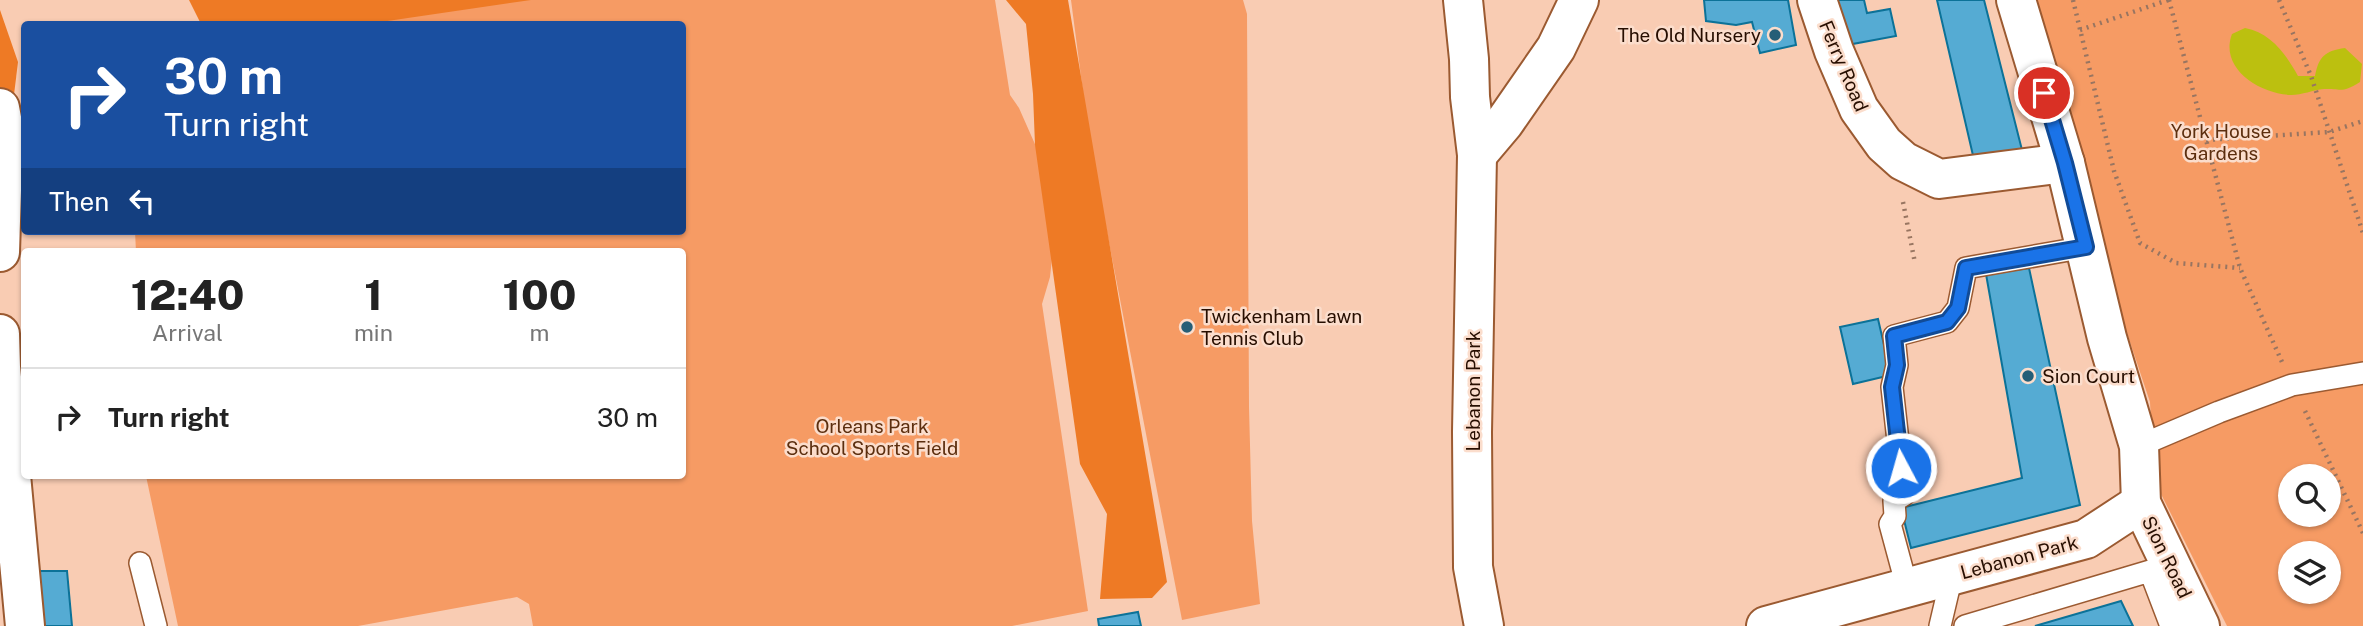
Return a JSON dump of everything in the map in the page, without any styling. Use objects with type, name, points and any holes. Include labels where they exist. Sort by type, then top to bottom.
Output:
[{"type":"street","name":"Lebanon Park","points":[[1463,0],[1477,155],[1472,432],[1473,567],[1484,626]]},
{"type":"street","points":[[1477,155],[1504,123],[1556,48],[1579,0]]},
{"type":"street","name":"Ferry Road","points":[[1817,0],[1834,51],[1859,109],[1884,144],[1903,161],[1939,179],[2065,163]]},
{"type":"street","name":"Sion Road","points":[[2016,0],[2065,163],[2107,338],[2139,446],[2141,503],[2200,626]]},
{"type":"street","points":[[0,108],[4,129],[0,252]]},
{"type":"street","points":[[0,334],[25,626]]},
{"type":"street","name":"Lebanon Park","points":[[1766,626],[2086,539],[2141,503]]},
{"type":"lane","points":[[1908,587],[1890,524],[1895,516],[1894,501],[1904,495],[1892,387],[1897,365],[1894,336],[1947,322],[1958,308],[1966,268],[2086,247]]},
{"type":"lane","points":[[2139,446],[2292,385],[2363,373]]},
{"type":"lane","points":[[2141,503],[2150,571],[2171,626]]},
{"type":"lane","points":[[140,563],[156,626]]},
{"type":"lane","points":[[1965,626],[2150,571]]},
{"type":"lane","points":[[1940,626],[1952,575]]},
{"type":"path","points":[[2073,0],[2080,30],[2114,171],[2140,243],[2176,263],[2240,268],[2168,0],[2080,30]]},
{"type":"path","points":[[2278,0],[2311,76],[2363,233]]},
{"type":"path","points":[[2206,139],[2329,132],[2363,121]]},
{"type":"path","points":[[1892,152],[1915,263]]},
{"type":"green space","name":"Orleans Park School Sports Field","points":[[449,0],[995,0],[1010,95],[1019,108],[1038,151],[1054,240],[1050,277],[1042,304],[1088,611],[1012,626],[533,626],[529,604],[517,597],[358,626],[178,626],[147,479],[686,479],[686,248],[136,248],[135,235],[686,235],[686,21],[261,21]]},
{"type":"green space","name":"Twickenham Lawn Tennis Club","points":[[1071,0],[1243,0],[1247,14],[1252,521],[1260,604],[1182,620],[1083,108]]},
{"type":"green space","name":"York House Gardens","points":[[2034,0],[2363,0],[2363,626],[2227,626],[2154,480],[2150,402],[2117,303]]},
{"type":"shaded area","points":[[189,0],[531,0],[388,21],[200,21]]},
{"type":"shaded area","points":[[1006,0],[1068,0],[1167,582],[1152,598],[1100,599],[1107,514],[1080,464],[1035,145],[1026,24]]},
{"type":"shaded area","points":[[0,10],[18,62],[11,119],[0,127]]},
{"type":"shaded area","points":[[2245,28],[2263,35],[2277,46],[2298,76],[2315,76],[2324,56],[2345,48],[2362,64],[2360,82],[2346,89],[2324,89],[2295,95],[2266,90],[2245,77],[2231,58],[2229,46],[2232,34]]},
{"type":"building","name":"The Old Nursery","points":[[1704,0],[1788,0],[1796,45],[1760,53],[1752,22],[1736,25],[1706,21]]},
{"type":"building","points":[[1834,0],[1864,0],[1867,13],[1890,9],[1896,36],[1847,45]]},
{"type":"building","points":[[1937,0],[1984,0],[2023,154],[1975,164]]},
{"type":"building","name":"Sion Court","points":[[2029,268],[2080,505],[1911,548],[1901,508],[2022,478],[1986,274]]},
{"type":"building","points":[[1878,319],[1891,375],[1853,384],[1840,327]]},
{"type":"building","points":[[36,571],[67,571],[72,626],[41,626]]},
{"type":"building","points":[[2121,601],[2133,626],[2035,626]]},
{"type":"building","points":[[1138,612],[1141,626],[1099,626],[1098,619]]},
{"type":"place","name":"The Old Nursery","points":[[1775,35]]},
{"type":"place","name":"Twickenham Lawn Tennis Club","points":[[1187,327]]},
{"type":"place","name":"Sion Court","points":[[2028,376]]},
{"type":"route","points":[[1901,468],[1892,387],[1897,365],[1894,336],[1947,322],[1958,308],[1966,268],[2086,247],[2044,93]]}]
